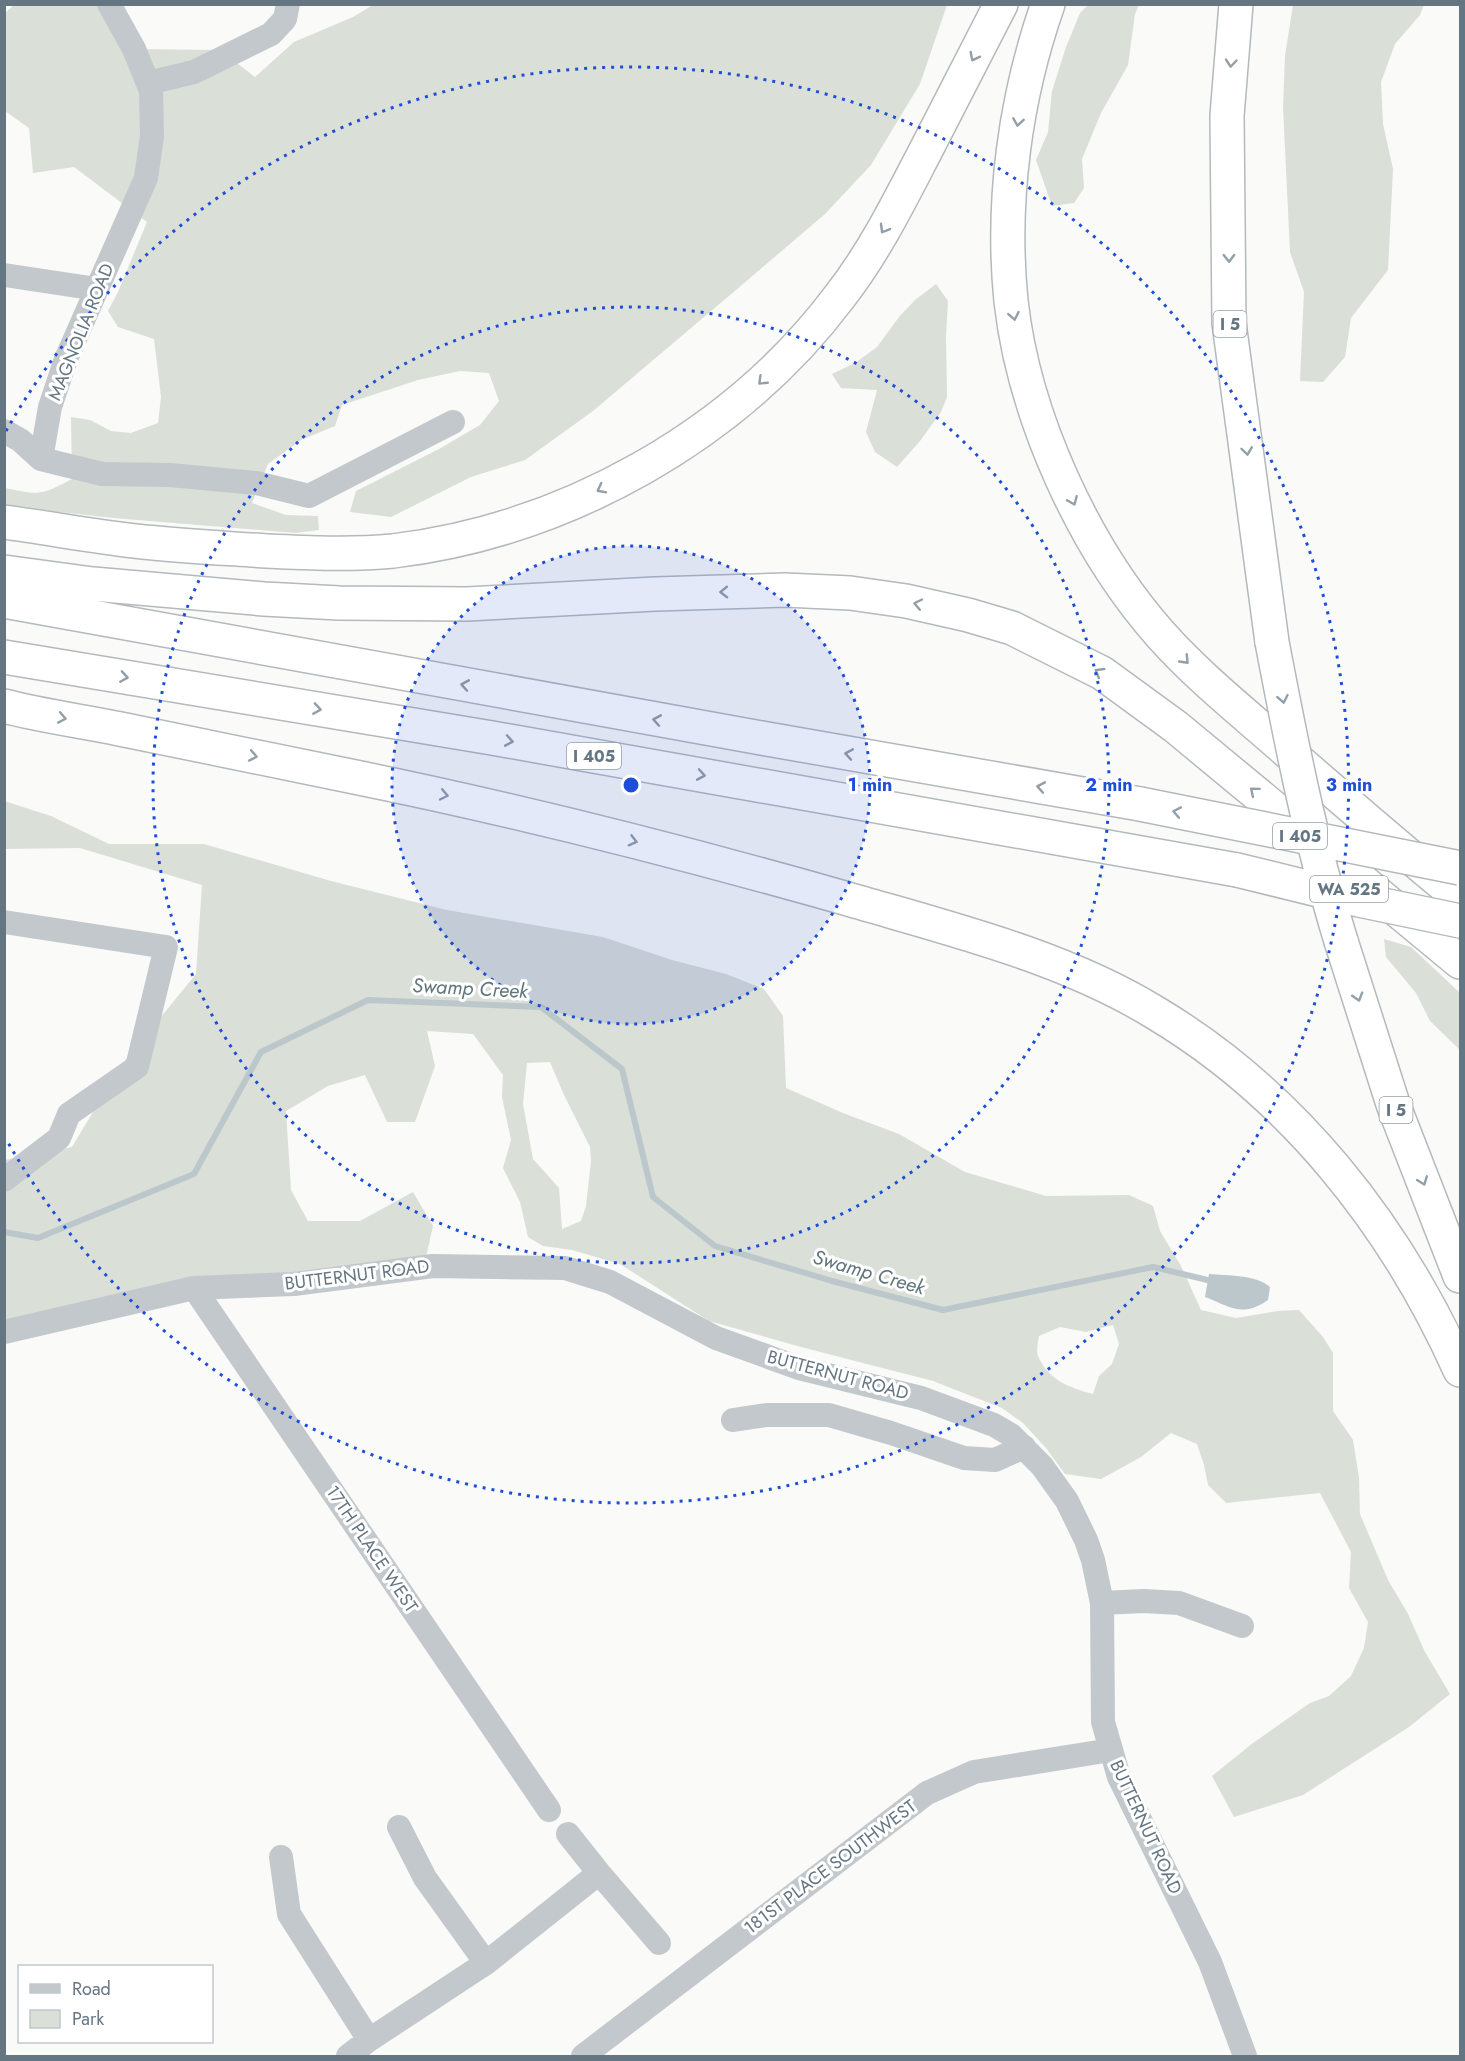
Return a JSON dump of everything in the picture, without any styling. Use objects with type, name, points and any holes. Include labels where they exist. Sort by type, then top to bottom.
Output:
[{"type":"highway","points":[[4,522],[137,541],[321,554],[392,551],[450,540],[498,529],[585,498],[631,474],[686,440],[758,385],[799,344],[840,297],[872,250],[902,197],[1001,4]]},
{"type":"highway","points":[[1048,4],[1035,41],[1024,86],[1015,143],[1008,247],[1011,302],[1024,366],[1038,416],[1079,516],[1128,595],[1189,665],[1370,824],[1461,898]]},
{"type":"highway","name":"I 5","points":[[1236,4],[1227,116],[1229,323],[1272,642],[1304,802],[1323,883],[1393,1104],[1461,1276]]},
{"type":"highway","points":[[4,572],[93,584],[339,603],[467,604],[785,590],[850,593],[906,601],[968,615],[1012,628],[1102,673],[1176,727],[1461,962]]},
{"type":"highway","name":"I 405","points":[[4,601],[767,740],[1140,804],[1461,868]]},
{"type":"highway","name":"I 405","points":[[4,657],[492,738],[1237,870]]},
{"type":"highway","points":[[4,705],[457,798],[575,825],[958,931],[1041,959],[1108,987],[1155,1012],[1222,1057],[1258,1086],[1293,1121],[1361,1201],[1397,1251],[1425,1298],[1461,1370]]},
{"type":"highway","points":[[1237,870],[1359,900],[1461,921]]},
{"type":"highway","name":"WA 525","points":[[1237,870],[1461,908]]},
{"type":"street","name":"MAGNOLIA ROAD","points":[[41,459],[50,407],[66,359],[146,178],[152,136],[151,91],[134,49],[109,4]]},
{"type":"street","points":[[148,83],[194,72],[271,34],[285,19],[288,4]]},
{"type":"street","points":[[4,275],[97,289]]},
{"type":"street","points":[[4,431],[20,440],[41,459],[102,474],[170,475],[256,483],[309,496],[453,422]]},
{"type":"street","points":[[4,922],[166,946],[137,1067],[69,1114],[59,1138],[4,1180]]},
{"type":"street","name":"BUTTERNUT ROAD","points":[[4,1332],[194,1288],[294,1284],[433,1266],[565,1268],[610,1282],[716,1338],[799,1368],[921,1398],[994,1425],[1011,1435],[1024,1447],[1055,1483],[1077,1520],[1093,1560],[1102,1603],[1103,1722],[1119,1778],[1210,1962],[1245,2056]]},
{"type":"street","name":"17TH PLACE WEST","points":[[194,1288],[549,1810]]},
{"type":"street","points":[[733,1420],[767,1415],[829,1415],[964,1458],[995,1460],[1024,1447]]},
{"type":"street","points":[[1102,1603],[1144,1601],[1179,1603],[1242,1626]]},
{"type":"street","name":"181ST PLACE SOUTHWEST","points":[[583,2056],[927,1793],[974,1772],[1111,1750]]},
{"type":"street","points":[[399,1827],[425,1878],[486,1963]]},
{"type":"street","points":[[568,1834],[658,1943]]},
{"type":"street","points":[[281,1857],[289,1914],[369,2040]]},
{"type":"street","points":[[348,2056],[486,1963],[599,1873]]},
{"type":"green space","points":[[14,5],[109,5],[134,49],[220,50],[255,77],[294,42],[353,17],[373,5],[947,5],[920,84],[871,165],[825,214],[593,411],[525,460],[471,477],[391,517],[350,512],[356,491],[439,449],[480,425],[499,401],[489,373],[460,371],[418,380],[342,405],[335,426],[301,440],[268,464],[252,503],[286,515],[318,516],[319,530],[295,533],[113,518],[5,506],[5,488],[33,493],[53,489],[72,479],[71,417],[90,420],[111,431],[131,433],[158,423],[161,397],[154,339],[118,327],[108,311],[147,222],[74,167],[33,173],[29,128],[5,111],[5,13]]},
{"type":"green space","points":[[1088,5],[1139,5],[1135,14],[1128,65],[1101,113],[1082,159],[1084,188],[1074,203],[1052,206],[1036,160],[1048,132],[1052,91],[1066,47],[1080,13]]},
{"type":"green space","points":[[1293,5],[1424,5],[1420,15],[1395,44],[1381,82],[1383,124],[1393,169],[1388,270],[1351,318],[1345,357],[1323,382],[1300,381],[1304,292],[1290,252],[1283,107],[1285,56]]},
{"type":"green space","points":[[936,284],[948,301],[947,397],[941,412],[897,467],[875,452],[866,432],[877,390],[841,388],[832,374],[855,363],[877,347],[899,317],[915,300]]},
{"type":"green space","points":[[4,801],[51,816],[109,844],[204,844],[331,881],[447,910],[603,937],[672,960],[726,974],[764,989],[783,1016],[786,1088],[899,1134],[965,1172],[1046,1196],[1129,1195],[1153,1206],[1160,1231],[1181,1266],[1201,1310],[1236,1318],[1299,1310],[1323,1337],[1333,1353],[1333,1411],[1353,1440],[1359,1478],[1360,1514],[1388,1580],[1408,1614],[1425,1652],[1450,1694],[1409,1727],[1303,1795],[1234,1817],[1212,1776],[1253,1743],[1310,1703],[1329,1696],[1351,1676],[1364,1648],[1368,1622],[1349,1588],[1351,1552],[1320,1493],[1226,1503],[1208,1485],[1197,1444],[1171,1433],[1141,1457],[1101,1479],[1065,1474],[1046,1448],[1023,1423],[1002,1408],[933,1381],[709,1321],[620,1264],[572,1250],[543,1246],[528,1237],[520,1202],[503,1168],[511,1140],[502,1097],[503,1075],[473,1034],[427,1031],[435,1066],[415,1122],[387,1122],[365,1075],[328,1086],[286,1111],[291,1190],[308,1221],[360,1221],[413,1192],[433,1226],[426,1257],[5,1326],[5,1160],[72,1147],[120,1067],[196,974],[202,885],[80,848],[5,849]],"holes":[[[550,1062],[590,1147],[591,1161],[586,1206],[581,1221],[562,1229],[559,1188],[533,1159],[523,1104],[527,1063]],[[1113,1325],[1119,1344],[1112,1364],[1099,1376],[1093,1394],[1061,1382],[1048,1371],[1038,1356],[1039,1336],[1060,1327],[1086,1332]]]},
{"type":"green space","points":[[1384,939],[1411,947],[1460,993],[1460,1050],[1430,1021],[1416,993],[1386,957]]},
{"type":"shaded area","points":[[1209,1274],[1241,1276],[1264,1283],[1270,1287],[1268,1300],[1251,1309],[1243,1310],[1205,1297]]},
{"type":"waterway","name":"Swamp Creek","points":[[4,1232],[38,1238],[194,1174],[261,1052],[368,1000],[541,1007],[622,1069],[653,1197],[715,1246],[832,1281],[943,1310],[1153,1267],[1216,1282]]}]
